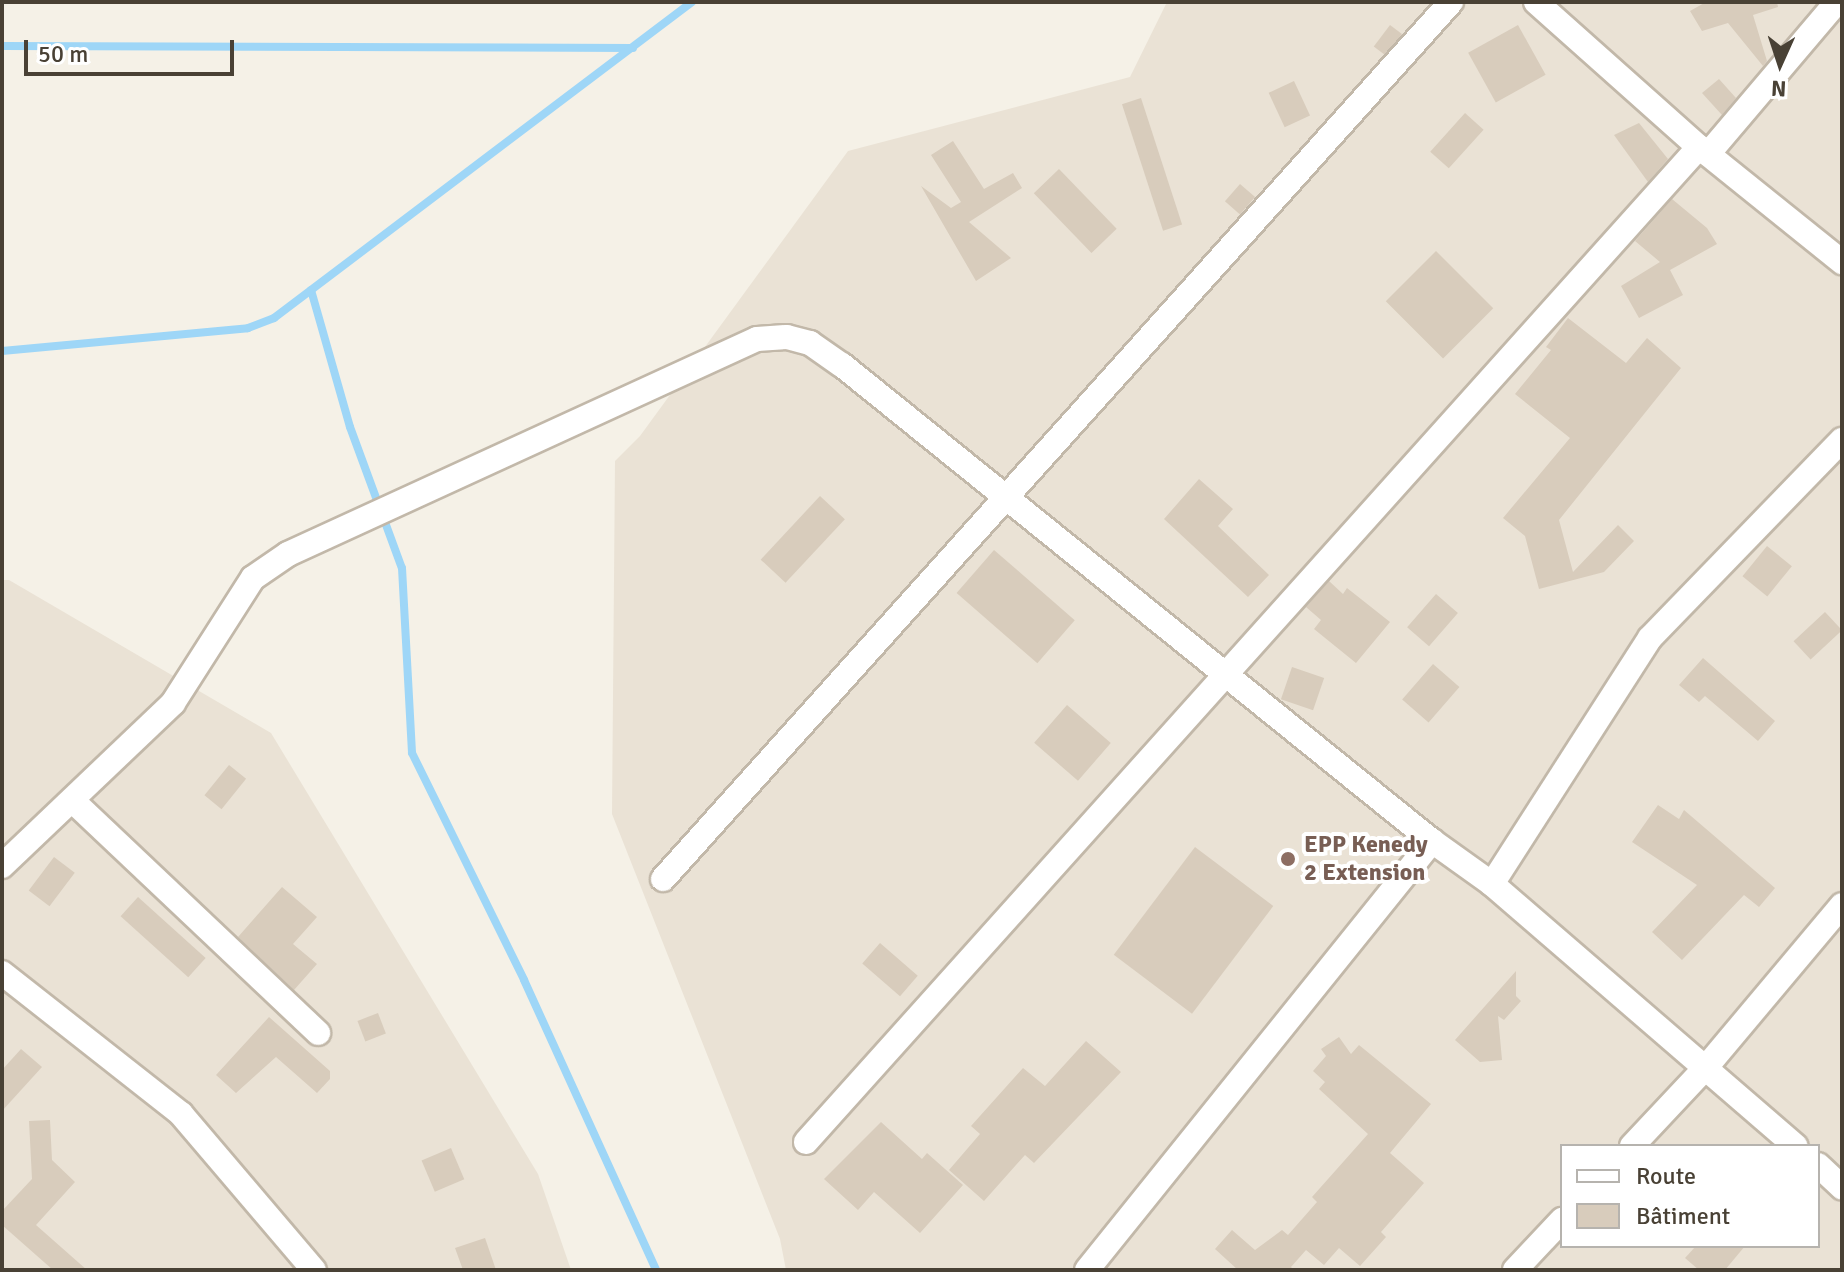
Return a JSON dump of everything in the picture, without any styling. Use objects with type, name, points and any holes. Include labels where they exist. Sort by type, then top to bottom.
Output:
[{"type":"street","points":[[663,879],[1451,2]]},
{"type":"street","points":[[1536,2],[1703,151],[1842,262]]},
{"type":"street","points":[[806,1142],[1225,673],[1837,2]]},
{"type":"street","points":[[2,866],[74,802],[173,703],[253,578],[288,554],[757,339],[787,337],[810,343],[1432,841],[1492,884],[1707,1066],[1794,1144]]},
{"type":"street","points":[[1492,884],[1650,638],[1842,440]]},
{"type":"street","points":[[74,802],[318,1033]]},
{"type":"street","points":[[1087,1270],[1432,841]]},
{"type":"street","points":[[1634,1144],[1707,1066],[1842,905]]},
{"type":"street","points":[[2,973],[181,1114],[314,1270]]},
{"type":"street","points":[[1820,1167],[1842,1187]]},
{"type":"street","points":[[1515,1270],[1560,1222]]},
{"type":"shaded area","points":[[1167,2],[1842,2],[1842,1270],[786,1270],[780,1239],[612,814],[615,461],[640,436],[848,151],[1130,77]]},
{"type":"shaded area","points":[[2,580],[9,580],[271,733],[538,1174],[571,1270],[2,1270]]},
{"type":"building","points":[[1706,2],[1777,2],[1778,7],[1753,15],[1767,61],[1763,66],[1728,23],[1702,31],[1690,11]]},
{"type":"building","points":[[1390,25],[1402,34],[1386,56],[1374,47]]},
{"type":"building","points":[[1518,25],[1546,75],[1496,102],[1468,53]]},
{"type":"building","points":[[1719,79],[1736,98],[1722,115],[1702,93]]},
{"type":"building","points":[[1294,81],[1310,115],[1285,127],[1269,93]]},
{"type":"building","points":[[1141,98],[1182,224],[1163,231],[1122,104]]},
{"type":"building","points":[[1465,113],[1484,130],[1449,168],[1430,152]]},
{"type":"building","points":[[1639,123],[1668,159],[1648,182],[1614,135]]},
{"type":"building","points":[[953,141],[984,189],[1013,173],[1022,188],[969,222],[1011,258],[976,281],[921,186],[951,208],[961,202],[931,155]]},
{"type":"building","points":[[1059,169],[1117,229],[1091,253],[1034,193]]},
{"type":"building","points":[[1240,184],[1255,197],[1240,214],[1225,201]]},
{"type":"building","points":[[1672,199],[1707,228],[1717,244],[1670,270],[1683,295],[1639,318],[1621,286],[1660,262],[1635,241]]},
{"type":"building","points":[[1436,251],[1493,308],[1443,358],[1386,301]]},
{"type":"building","points":[[1568,318],[1626,363],[1647,338],[1681,368],[1559,520],[1573,572],[1618,525],[1634,541],[1604,572],[1539,589],[1525,536],[1503,518],[1570,438],[1515,394],[1551,350],[1546,347]]},
{"type":"building","points":[[1199,479],[1233,509],[1218,526],[1269,575],[1248,597],[1164,519]]},
{"type":"building","points":[[820,496],[845,519],[786,583],[761,560]]},
{"type":"building","points":[[1767,546],[1792,566],[1767,596],[1742,576]]},
{"type":"building","points":[[994,550],[1075,620],[1037,663],[957,593]]},
{"type":"building","points":[[1329,581],[1343,594],[1347,588],[1390,622],[1356,663],[1314,629],[1321,620],[1306,607]]},
{"type":"building","points":[[1436,594],[1458,613],[1429,646],[1407,627]]},
{"type":"building","points":[[1825,612],[1842,630],[1811,660],[1794,641]]},
{"type":"building","points":[[1703,658],[1775,721],[1758,741],[1705,696],[1699,702],[1679,685]]},
{"type":"building","points":[[1433,664],[1459,687],[1429,722],[1402,699]]},
{"type":"building","points":[[1292,667],[1324,678],[1313,710],[1281,699]]},
{"type":"building","points":[[1067,705],[1111,743],[1078,781],[1034,743]]},
{"type":"building","points":[[229,765],[246,779],[222,809],[204,795]]},
{"type":"building","points":[[1658,805],[1679,819],[1684,810],[1775,888],[1759,907],[1744,895],[1682,960],[1652,932],[1697,885],[1632,842]]},
{"type":"building","points":[[1195,847],[1273,906],[1192,1014],[1114,955]]},
{"type":"building","points":[[54,857],[75,873],[49,906],[29,891]]},
{"type":"building","points":[[282,887],[317,917],[293,944],[317,964],[294,990],[238,937]]},
{"type":"building","points":[[138,897],[206,958],[188,977],[121,916]]},
{"type":"building","points":[[880,943],[918,976],[900,996],[862,963]]},
{"type":"building","points":[[1516,971],[1516,996],[1521,1001],[1504,1020],[1498,1016],[1502,1060],[1480,1062],[1455,1040]]},
{"type":"building","points":[[378,1013],[386,1034],[365,1041],[357,1021]]},
{"type":"building","points":[[269,1017],[330,1071],[330,1079],[317,1093],[276,1057],[236,1093],[216,1075]]},
{"type":"building","points":[[1339,1037],[1351,1054],[1359,1045],[1431,1104],[1390,1153],[1424,1183],[1381,1232],[1386,1237],[1360,1266],[1339,1248],[1324,1265],[1306,1250],[1291,1267],[1294,1270],[1238,1270],[1215,1249],[1232,1230],[1255,1250],[1282,1230],[1288,1235],[1317,1202],[1312,1197],[1368,1134],[1319,1089],[1325,1082],[1313,1071],[1326,1056],[1321,1049]]},
{"type":"building","points":[[1086,1041],[1121,1072],[1034,1163],[1025,1155],[984,1201],[949,1170],[980,1134],[971,1126],[1023,1068],[1045,1086]]},
{"type":"building","points":[[21,1049],[42,1067],[2,1111],[2,1070]]},
{"type":"building","points":[[50,1120],[52,1160],[75,1182],[36,1225],[87,1270],[53,1270],[2,1225],[2,1211],[32,1179],[29,1121]]},
{"type":"building","points":[[881,1122],[922,1159],[927,1153],[963,1185],[920,1233],[874,1192],[858,1210],[824,1179]]},
{"type":"building","points":[[451,1148],[464,1179],[435,1192],[422,1161]]},
{"type":"building","points":[[485,1238],[496,1270],[463,1270],[455,1248]]},
{"type":"building","points":[[1694,1248],[1743,1248],[1725,1270],[1699,1270],[1685,1258]]},
{"type":"waterway","points":[[2,351],[248,328],[274,318],[692,2]]},
{"type":"waterway","points":[[2,46],[633,48]]},
{"type":"waterway","points":[[311,290],[350,427],[402,568],[412,753],[524,980],[656,1270]]},
{"type":"place","name":"EPP Kenedy 2 Extension","points":[[1288,859]]}]
